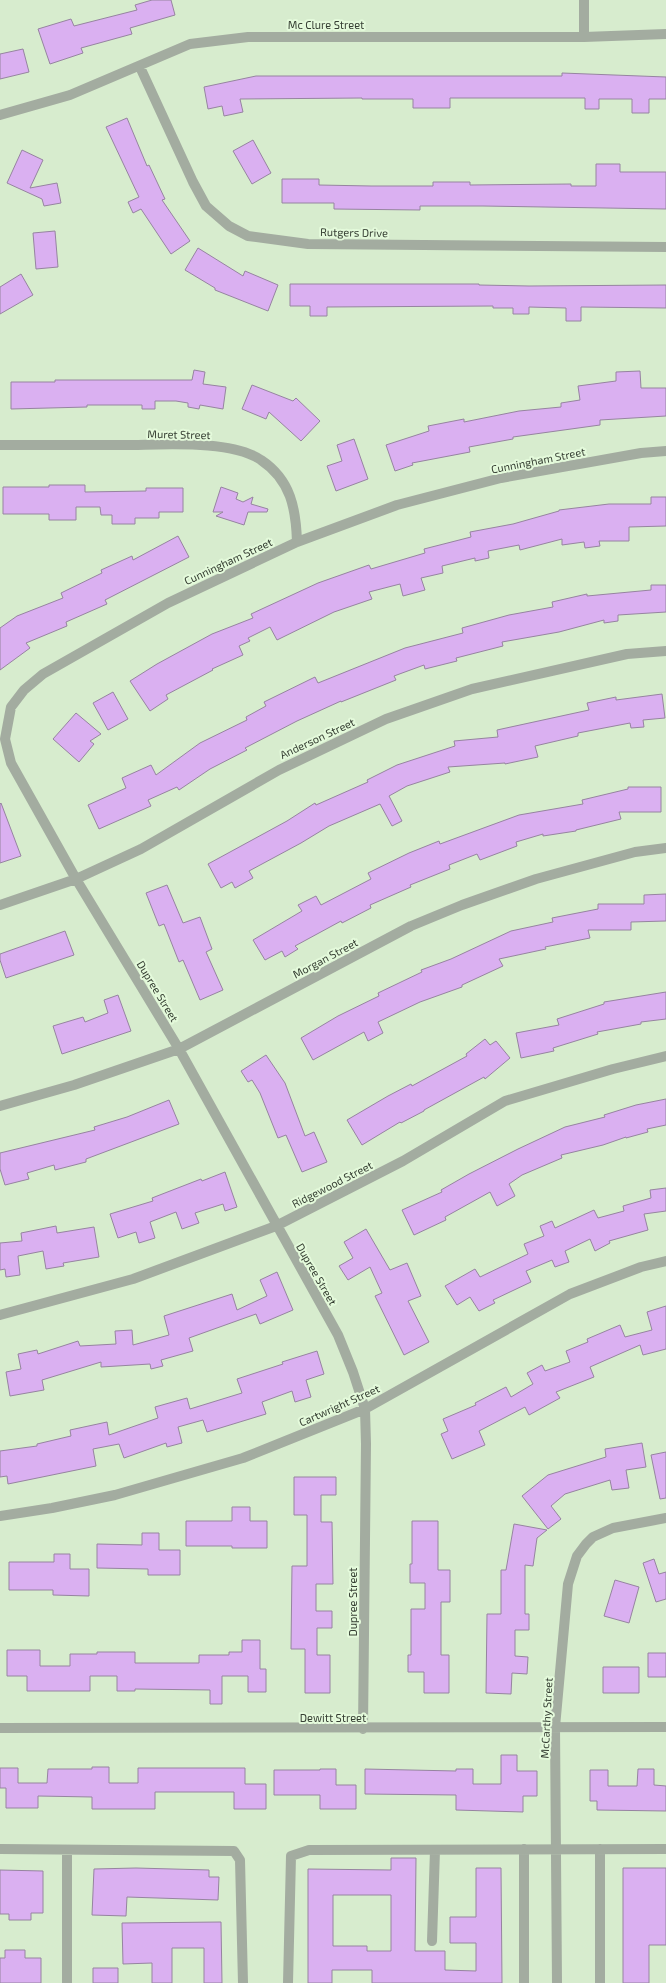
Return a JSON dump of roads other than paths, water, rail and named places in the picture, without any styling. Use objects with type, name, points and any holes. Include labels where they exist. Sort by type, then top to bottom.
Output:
[{"type":"street","points":[[584,0],[584,37]]},
{"type":"street","name":"Mc Clure Street","points":[[0,115],[70,95],[140,67],[190,44],[248,37],[584,37],[666,34]]},
{"type":"street","name":"Rutgers Drive","points":[[140,67],[193,182],[206,206],[228,226],[248,236],[308,244],[666,247]]},
{"type":"street","name":"Muret Street","points":[[0,445],[196,446],[246,451],[262,460],[279,477],[290,495],[296,515],[298,542]]},
{"type":"street","name":"Cunningham Street","points":[[76,879],[11,763],[5,739],[11,707],[24,690],[50,670],[168,603],[298,542],[398,505],[501,478],[641,453],[666,451]]},
{"type":"street","name":"Anderson Street","points":[[0,905],[76,879],[141,849],[279,770],[386,719],[472,689],[627,654],[666,651]]},
{"type":"street","name":"Morgan Street","points":[[0,1106],[74,1085],[179,1049],[411,926],[462,905],[544,877],[635,852],[666,848]]},
{"type":"street","name":"Dupree Street","points":[[76,879],[179,1049],[276,1226],[338,1335],[353,1372],[365,1409],[363,1729]]},
{"type":"street","name":"Ridgewood Street","points":[[0,1315],[133,1279],[276,1226],[403,1160],[505,1101],[613,1069],[666,1056]]},
{"type":"street","name":"Cartwright Street","points":[[0,1516],[52,1508],[115,1495],[228,1462],[365,1409],[570,1294],[641,1267],[666,1261]]},
{"type":"street","name":"McCarthy Street","points":[[557,1983],[555,1727],[568,1584],[577,1556],[593,1537],[613,1528],[666,1518]]},
{"type":"street","name":"Dewitt Street","points":[[0,1728],[363,1729],[666,1727]]},
{"type":"street","points":[[0,1849],[234,1851],[240,1860],[242,1983]]},
{"type":"street","points":[[524,1849],[524,1983]]},
{"type":"street","points":[[600,1849],[600,1983]]},
{"type":"street","points":[[288,1983],[291,1856],[309,1850],[666,1849]]},
{"type":"street","points":[[67,1850],[68,1983]]},
{"type":"street","points":[[432,1941],[435,1850]]}]
